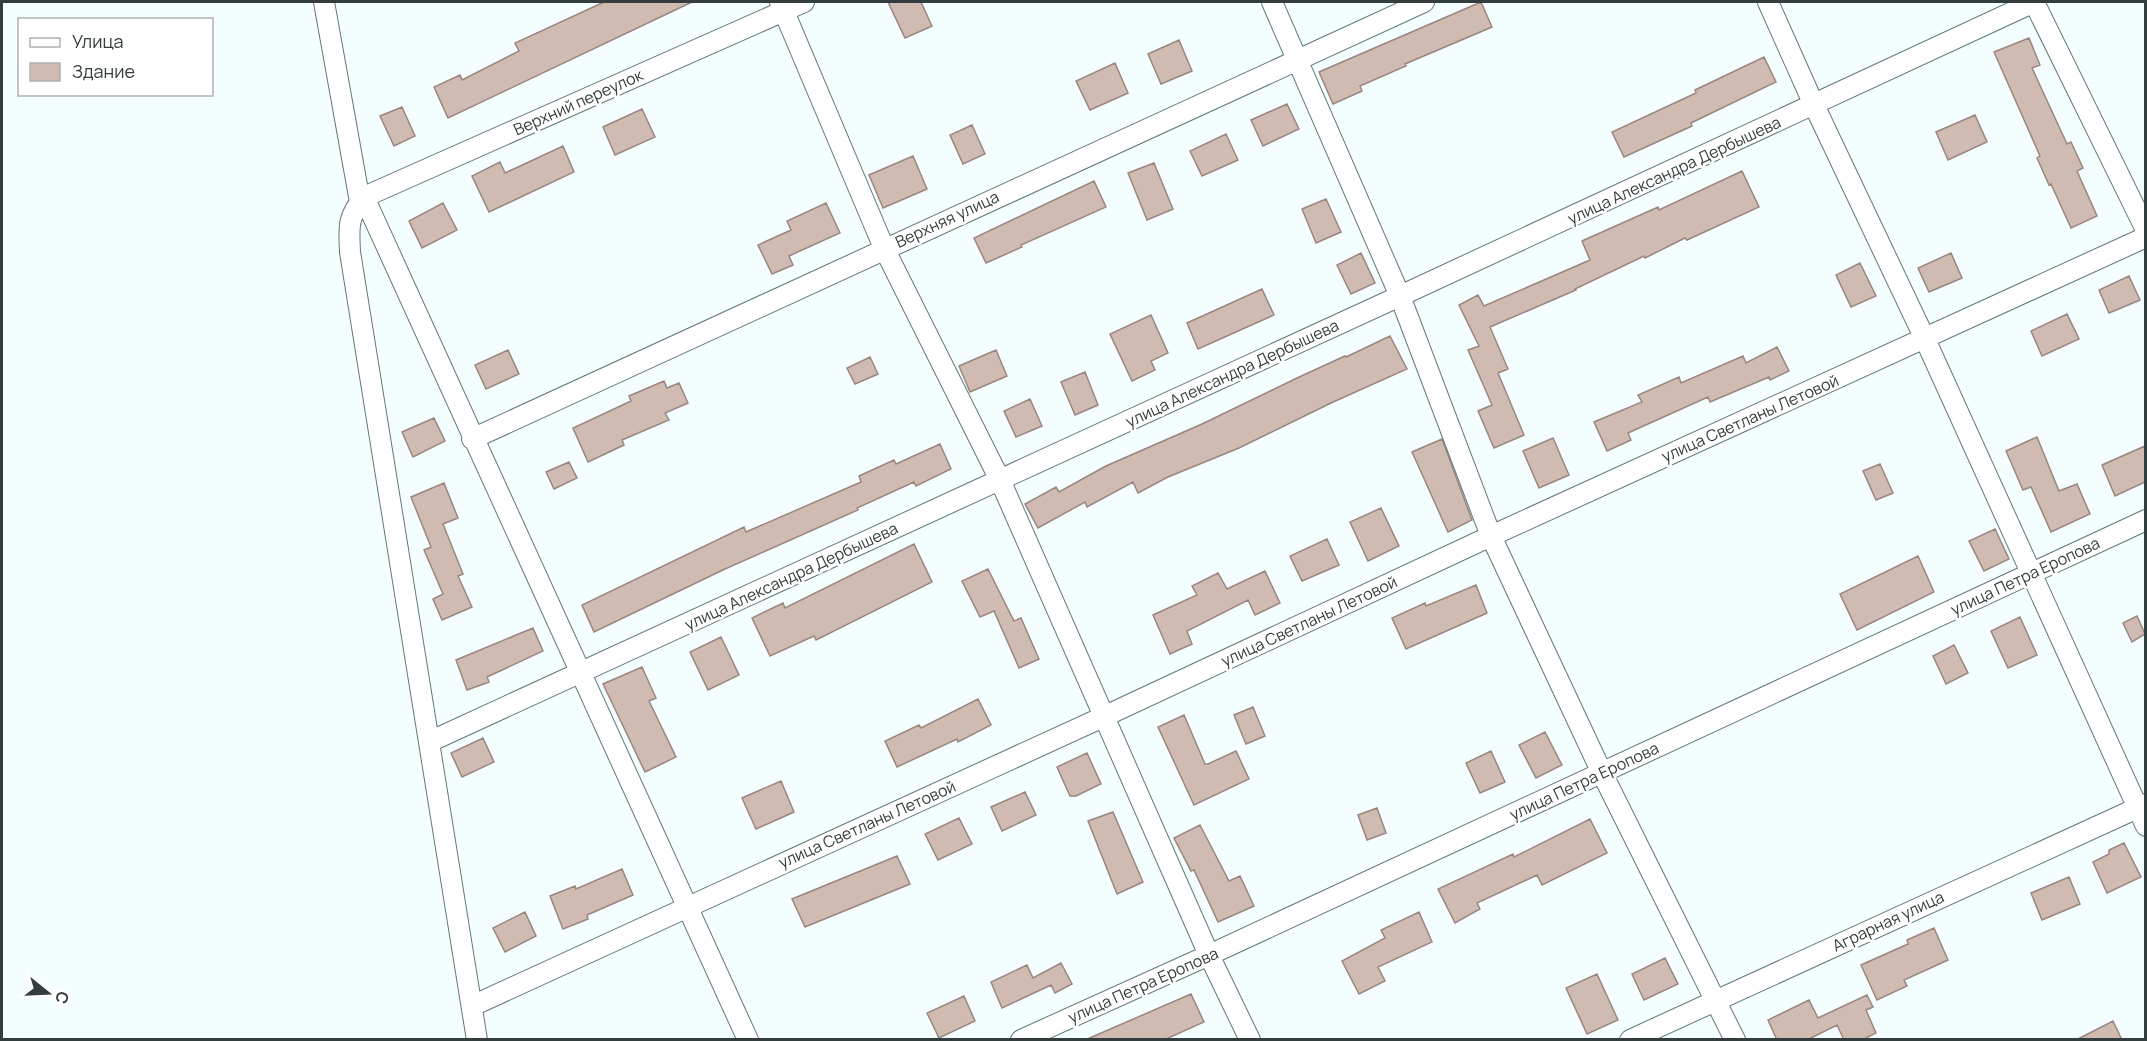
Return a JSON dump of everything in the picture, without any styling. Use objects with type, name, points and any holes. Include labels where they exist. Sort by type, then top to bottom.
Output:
[{"type":"street","points":[[324,2],[360,202],[582,672],[748,1040]]},
{"type":"street","name":"Верхний переулок","points":[[360,202],[782,6],[804,2]]},
{"type":"street","points":[[1272,2],[1400,296],[1491,536],[1602,773],[1735,1040]]},
{"type":"street","name":"Верхняя улица","points":[[472,439],[1424,2]]},
{"type":"street","points":[[1768,2],[2141,806],[2145,826]]},
{"type":"street","points":[[2034,2],[2145,230]]},
{"type":"street","name":"улица Александра Дербышева","points":[[429,741],[1400,296],[2034,2]]},
{"type":"street","points":[[782,6],[884,248],[1000,480],[1209,955],[1250,1040]]},
{"type":"street","points":[[360,202],[351,215],[348,225],[350,252],[477,1040]]},
{"type":"street","name":"улица Светланы Летовой","points":[[472,1006],[2145,237]]},
{"type":"street","name":"улица Петра Еропова","points":[[1021,1040],[2145,520]]},
{"type":"street","name":"Аграрная улица","points":[[1630,1040],[2141,806]]},
{"type":"building","points":[[604,2],[692,2],[448,118],[434,87],[460,75],[462,80],[519,51],[515,43]]},
{"type":"building","points":[[888,2],[921,2],[932,26],[905,38]]},
{"type":"building","points":[[1481,2],[1492,27],[1405,64],[1406,66],[1360,86],[1362,91],[1333,104],[1319,72]]},
{"type":"building","points":[[2029,38],[2040,65],[2032,68],[2067,144],[2071,142],[2083,168],[2077,171],[2097,216],[2071,228],[2037,158],[2040,156],[1994,52]]},
{"type":"building","points":[[1179,40],[1192,71],[1161,84],[1148,54]]},
{"type":"building","points":[[1764,57],[1776,82],[1691,123],[1692,126],[1624,157],[1612,132],[1696,93],[1695,90]]},
{"type":"building","points":[[1115,63],[1128,93],[1090,110],[1076,81]]},
{"type":"building","points":[[1287,104],[1299,129],[1263,146],[1251,120]]},
{"type":"building","points":[[402,107],[415,136],[394,146],[380,116]]},
{"type":"building","points":[[642,109],[655,137],[615,155],[603,127]]},
{"type":"building","points":[[1975,115],[1987,142],[1948,160],[1936,132]]},
{"type":"building","points":[[972,125],[985,154],[963,164],[950,135]]},
{"type":"building","points":[[1226,134],[1238,160],[1202,176],[1190,151]]},
{"type":"building","points":[[563,146],[574,172],[489,212],[472,176],[500,162],[505,173]]},
{"type":"building","points":[[913,156],[927,189],[883,208],[869,175]]},
{"type":"building","points":[[1154,163],[1173,209],[1147,220],[1128,173]]},
{"type":"building","points":[[1742,171],[1759,207],[1687,240],[1685,238],[1645,258],[1644,256],[1576,290],[1490,327],[1508,369],[1498,373],[1524,435],[1494,448],[1478,411],[1492,405],[1468,350],[1479,346],[1459,305],[1478,295],[1484,306],[1590,260],[1582,241],[1658,207],[1659,210]]},
{"type":"building","points":[[1094,181],[1106,207],[986,263],[974,238]]},
{"type":"building","points":[[1326,199],[1341,232],[1316,243],[1302,209]]},
{"type":"building","points":[[443,203],[457,230],[422,248],[409,221]]},
{"type":"building","points":[[826,203],[840,233],[789,256],[793,265],[772,274],[758,245],[791,230],[787,221]]},
{"type":"building","points":[[1361,253],[1375,283],[1351,294],[1337,265]]},
{"type":"building","points":[[1951,253],[1962,278],[1929,292],[1918,268]]},
{"type":"building","points":[[1860,263],[1876,296],[1851,307],[1836,275]]},
{"type":"building","points":[[2129,276],[2140,300],[2109,313],[2099,290]]},
{"type":"building","points":[[1262,289],[1274,315],[1198,349],[1187,323]]},
{"type":"building","points":[[2067,314],[2079,339],[2042,356],[2031,331]]},
{"type":"building","points":[[1151,315],[1168,353],[1151,361],[1155,370],[1132,381],[1110,334]]},
{"type":"building","points":[[1390,336],[1407,369],[1239,448],[1168,477],[1138,493],[1133,482],[1087,507],[1085,502],[1038,528],[1025,504],[1056,487],[1059,492],[1106,466]]},
{"type":"building","points":[[1777,347],[1789,371],[1710,402],[1708,397],[1628,433],[1631,440],[1607,451],[1594,422],[1642,402],[1638,395],[1679,377],[1681,383],[1743,356],[1746,363]]},
{"type":"building","points":[[508,350],[519,374],[486,389],[475,365]]},
{"type":"building","points":[[996,350],[1007,376],[970,392],[959,366]]},
{"type":"building","points":[[870,357],[878,374],[855,384],[847,368]]},
{"type":"building","points":[[1085,372],[1098,405],[1075,415],[1061,382]]},
{"type":"building","points":[[664,381],[667,388],[679,383],[688,403],[665,413],[669,420],[622,440],[624,445],[588,462],[573,428],[631,401],[629,396]]},
{"type":"building","points":[[1030,399],[1042,426],[1016,437],[1004,411]]},
{"type":"building","points":[[434,418],[445,441],[413,457],[402,432]]},
{"type":"building","points":[[2037,437],[2059,491],[2077,484],[2090,514],[2051,532],[2031,487],[2023,490],[2006,451]]},
{"type":"building","points":[[1553,438],[1569,475],[1539,488],[1523,451]]},
{"type":"building","points":[[1442,439],[1472,520],[1448,532],[1412,452]]},
{"type":"building","points":[[940,444],[951,469],[916,486],[914,482],[857,508],[858,510],[725,569],[594,632],[582,605],[744,527],[746,532],[861,482],[859,476],[894,460],[896,464]]},
{"type":"building","points":[[2145,446],[2145,482],[2115,496],[2102,465]]},
{"type":"building","points":[[569,462],[577,478],[554,489],[546,472]]},
{"type":"building","points":[[1880,464],[1893,493],[1876,500],[1863,471]]},
{"type":"building","points":[[444,483],[458,518],[443,524],[463,574],[458,576],[472,607],[442,620],[433,599],[443,594],[424,550],[431,547],[411,497]]},
{"type":"building","points":[[1381,508],[1399,546],[1368,561],[1350,522]]},
{"type":"building","points":[[1995,529],[2009,559],[1984,571],[1969,541]]},
{"type":"building","points":[[1327,539],[1339,565],[1302,581],[1290,556]]},
{"type":"building","points":[[914,544],[932,582],[816,640],[814,636],[770,656],[752,618],[783,603],[785,608]]},
{"type":"building","points":[[1918,556],[1934,592],[1857,630],[1840,594]]},
{"type":"building","points":[[988,569],[1014,621],[1021,618],[1039,659],[1019,668],[994,611],[980,617],[962,581]]},
{"type":"building","points":[[1265,571],[1280,603],[1255,615],[1248,600],[1187,631],[1192,644],[1170,654],[1153,615],[1197,595],[1192,586],[1218,573],[1227,589]]},
{"type":"building","points":[[1476,585],[1487,613],[1406,649],[1392,618],[1425,603],[1426,606]]},
{"type":"building","points":[[2137,616],[2145,634],[2132,642],[2123,623]]},
{"type":"building","points":[[2020,617],[2037,655],[2008,668],[1991,631]]},
{"type":"building","points":[[533,628],[543,651],[487,677],[489,682],[467,690],[456,660]]},
{"type":"building","points":[[721,637],[739,675],[708,690],[690,652]]},
{"type":"building","points":[[1954,645],[1968,673],[1946,684],[1933,656]]},
{"type":"building","points":[[642,667],[656,698],[649,701],[676,757],[645,772],[603,684]]},
{"type":"building","points":[[978,699],[991,725],[958,742],[957,739],[897,767],[885,741],[919,725],[921,728]]},
{"type":"building","points":[[1253,707],[1265,736],[1246,744],[1234,715]]},
{"type":"building","points":[[1184,715],[1205,764],[1236,751],[1249,779],[1194,805],[1158,727]]},
{"type":"building","points":[[1545,732],[1562,765],[1536,778],[1519,745]]},
{"type":"building","points":[[483,738],[494,762],[462,777],[451,753]]},
{"type":"building","points":[[1491,751],[1505,782],[1480,793],[1466,763]]},
{"type":"building","points":[[1087,753],[1101,784],[1076,796],[1070,796],[1057,767]]},
{"type":"building","points":[[781,781],[794,812],[756,829],[742,798]]},
{"type":"building","points":[[1025,792],[1036,815],[1002,831],[991,807]]},
{"type":"building","points":[[1377,808],[1386,833],[1367,840],[1358,815]]},
{"type":"building","points":[[1113,812],[1143,882],[1117,894],[1088,821]]},
{"type":"building","points":[[959,818],[972,844],[938,860],[925,834]]},
{"type":"building","points":[[1590,819],[1607,853],[1542,885],[1537,875],[1477,903],[1480,909],[1455,923],[1438,889],[1513,854],[1514,857]]},
{"type":"building","points":[[1200,825],[1229,881],[1240,876],[1254,906],[1218,922],[1194,870],[1191,871],[1174,838]]},
{"type":"building","points":[[2124,843],[2141,877],[2107,893],[2093,862],[2109,854],[2109,850]]},
{"type":"building","points":[[897,856],[910,884],[805,927],[792,899]]},
{"type":"building","points":[[622,869],[633,895],[587,915],[588,919],[563,929],[550,896],[575,886],[576,889]]},
{"type":"building","points":[[2069,877],[2080,904],[2042,920],[2031,893]]},
{"type":"building","points":[[525,912],[536,936],[505,952],[493,928]]},
{"type":"building","points":[[1419,912],[1432,942],[1378,967],[1385,981],[1359,994],[1342,961],[1385,938],[1381,930]]},
{"type":"building","points":[[1934,928],[1948,960],[1904,980],[1907,986],[1877,1000],[1861,965],[1908,944],[1907,940]]},
{"type":"building","points":[[1665,958],[1678,984],[1644,1000],[1632,974]]},
{"type":"building","points":[[1061,963],[1072,984],[1055,993],[1051,985],[1002,1008],[991,982],[1027,965],[1033,978]]},
{"type":"building","points":[[1597,974],[1618,1020],[1587,1034],[1566,988]]},
{"type":"building","points":[[1191,994],[1204,1022],[1164,1040],[1085,1040]]},
{"type":"building","points":[[1867,995],[1873,1007],[1866,1010],[1876,1033],[1862,1040],[1844,1040],[1837,1025],[1807,1040],[1777,1040],[1768,1020],[1809,1000],[1818,1018]]},
{"type":"building","points":[[964,996],[975,1021],[939,1038],[927,1013]]},
{"type":"building","points":[[2113,1021],[2122,1040],[2076,1040]]}]
